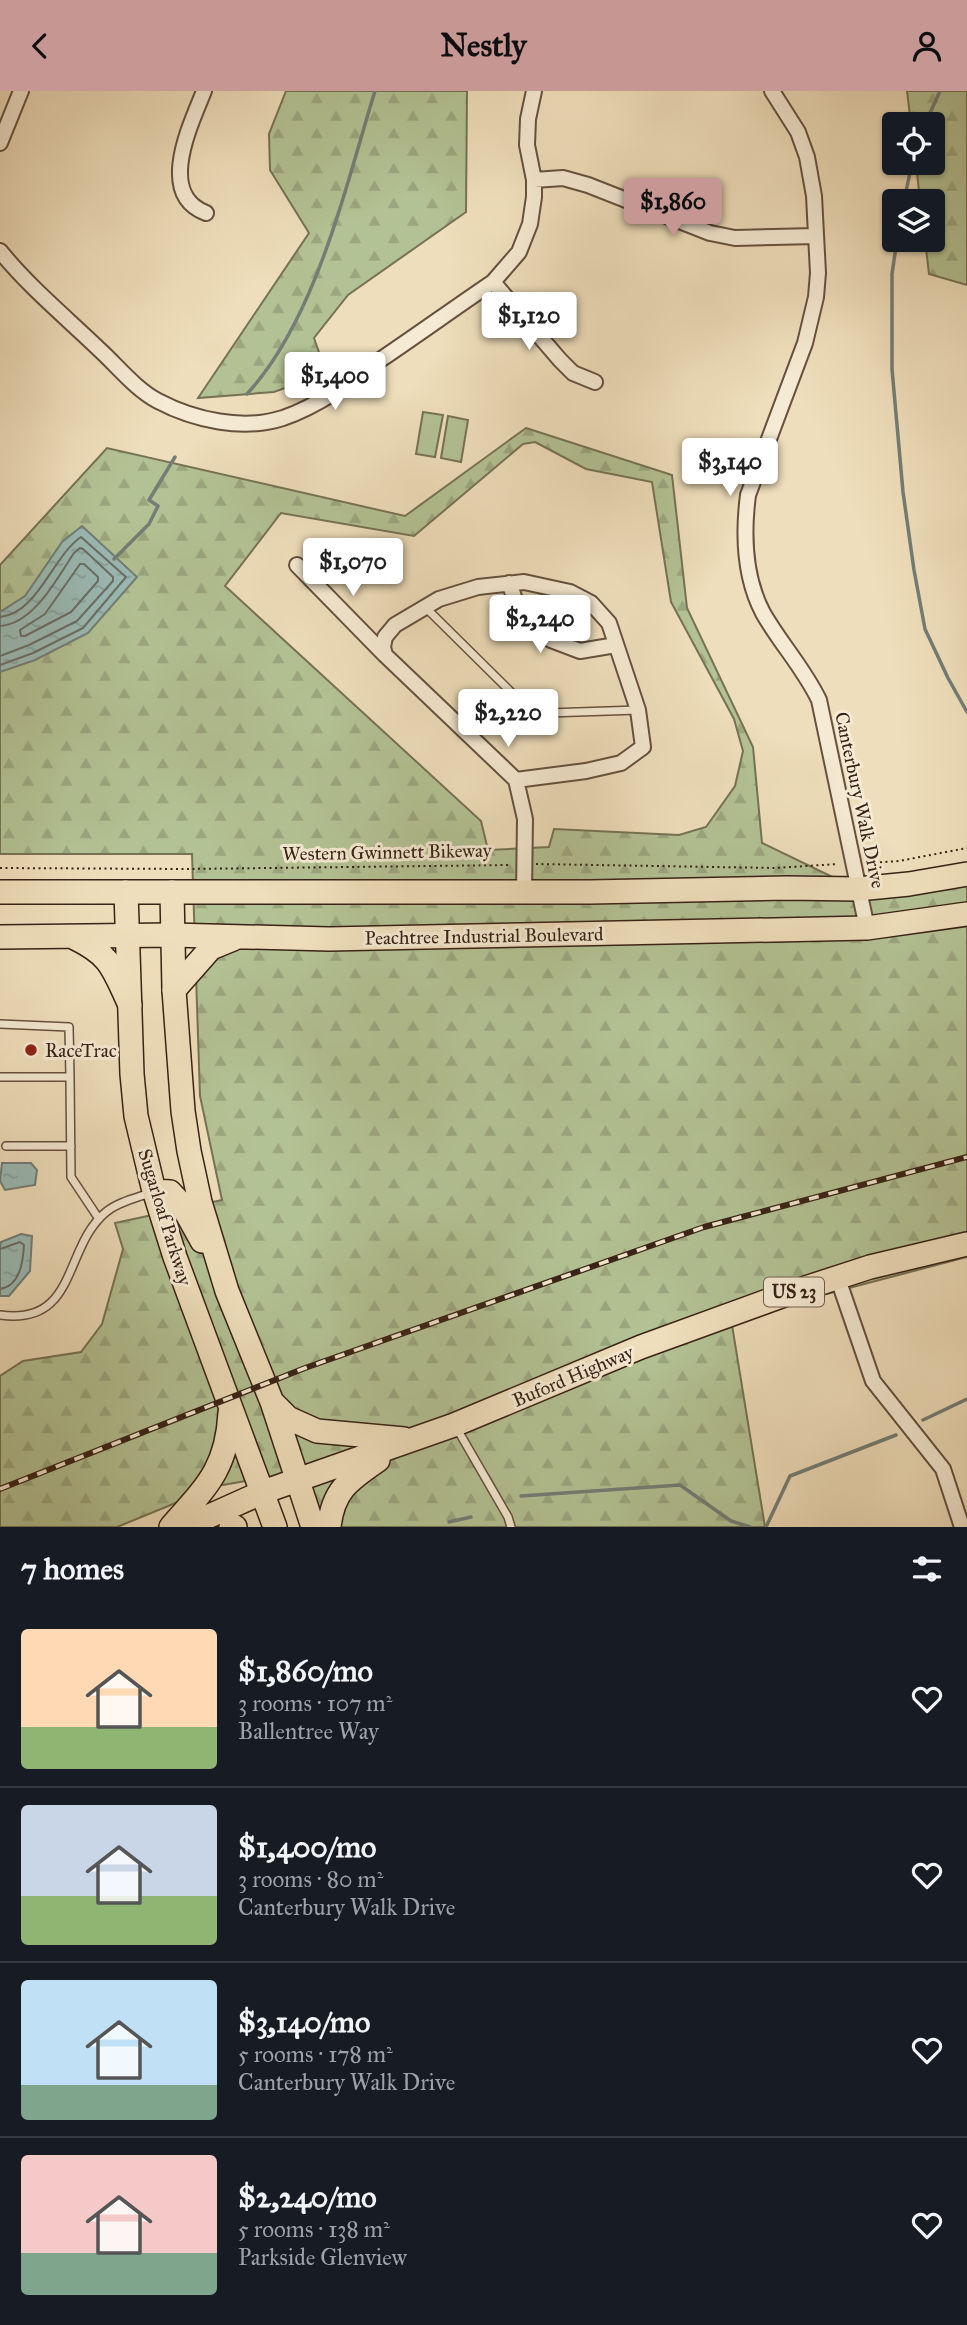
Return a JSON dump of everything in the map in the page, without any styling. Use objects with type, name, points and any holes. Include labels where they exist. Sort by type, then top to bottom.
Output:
[{"type":"main road","points":[[0,892],[858,889],[967,874]]},
{"type":"main road","name":"Sugarloaf Parkway","points":[[126,892],[132,1074],[136,1115],[154,1191],[174,1257],[275,1527]]},
{"type":"main road","name":"Sugarloaf Parkway","points":[[172,892],[174,990],[183,1111],[200,1202],[227,1291],[272,1402],[313,1527]]},
{"type":"main road","name":"Peachtree Industrial Boulevard","points":[[0,937],[172,935],[329,939],[867,928],[967,914]]},
{"type":"main road","points":[[72,937],[96,948],[111,963],[130,1005]]},
{"type":"main road","points":[[174,990],[211,948],[237,937]]},
{"type":"main road","points":[[154,1191],[170,1192],[182,1205],[227,1291]]},
{"type":"main road","name":"Buford Highway","points":[[185,1527],[263,1492],[454,1425],[641,1347],[787,1294],[870,1267],[967,1244]]},
{"type":"main road","points":[[272,1402],[288,1418],[317,1431],[407,1441]]},
{"type":"main road","points":[[171,1527],[211,1482],[224,1458],[231,1406]]},
{"type":"main road","points":[[329,1527],[335,1499],[346,1482],[407,1441]]},
{"type":"street","points":[[0,143],[21,91]]},
{"type":"street","points":[[204,91],[185,141],[180,178],[193,208],[206,213]]},
{"type":"street","points":[[0,251],[136,385],[157,401],[196,416],[227,423],[279,419],[301,411],[338,390],[493,282],[519,252],[526,238],[533,210],[534,180],[527,145],[528,118],[534,91]]},
{"type":"street","name":"Canterbury Walk Drive","points":[[772,91],[798,132],[807,157],[814,196],[818,273],[814,309],[805,343],[748,495],[745,519],[746,554],[763,612],[807,675],[819,700],[867,928]]},
{"type":"street","points":[[534,180],[563,178],[588,185],[710,233],[735,239],[816,236]]},
{"type":"street","points":[[493,282],[573,373],[595,382]]},
{"type":"street","points":[[297,565],[385,655],[516,781],[526,819],[524,892]]},
{"type":"street","points":[[385,655],[383,647],[395,625],[439,599],[478,587],[524,582],[570,591],[591,603],[609,623],[638,710],[643,747],[621,763],[516,781]]},
{"type":"street","points":[[509,583],[520,613],[551,641],[580,651],[616,645]]},
{"type":"street","points":[[838,1279],[873,1381],[943,1469],[962,1527]]},
{"type":"lane","points":[[425,607],[511,692],[533,710],[548,713],[638,710]]},
{"type":"lane","points":[[0,1024],[69,1027],[71,1177],[99,1219]]},
{"type":"lane","points":[[0,1077],[70,1077]]},
{"type":"lane","points":[[6,1146],[71,1146]]},
{"type":"lane","points":[[0,1315],[32,1314],[48,1305],[64,1289],[86,1236],[99,1219],[116,1205],[154,1191]]},
{"type":"lane","points":[[454,1425],[508,1517],[511,1527]]},
{"type":"path","name":"Western Gwinnett Bikeway","points":[[0,868],[186,869],[524,864],[775,869],[899,861],[967,848]]},
{"type":"green space","points":[[286,91],[467,91],[466,212],[348,295],[314,338],[322,361],[313,378],[274,392],[198,398],[309,233],[270,170],[269,134]]},
{"type":"green space","points":[[907,91],[967,91],[967,285],[929,274],[926,252],[945,252],[945,189],[919,189],[917,175],[945,175],[945,112],[910,112]]},
{"type":"green space","points":[[423,412],[443,415],[435,457],[416,454]]},
{"type":"green space","points":[[448,416],[468,420],[461,462],[441,458]]},
{"type":"green space","points":[[526,428],[672,475],[687,608],[753,747],[762,843],[851,886],[967,884],[967,1257],[731,1319],[765,1527],[311,1527],[292,1473],[217,1486],[117,1527],[0,1527],[0,1376],[23,1361],[81,1352],[102,1324],[123,1249],[115,1223],[222,1200],[200,1096],[192,854],[0,854],[0,565],[107,448],[405,516]],"holes":[[[535,442],[586,469],[652,482],[671,602],[734,719],[743,751],[735,786],[706,827],[679,835],[554,829],[549,847],[488,850],[481,821],[225,586],[281,513],[414,536],[523,444]]]},
{"type":"water","points":[[82,526],[137,577],[88,633],[35,660],[0,672],[0,612],[25,596],[62,542]]},
{"type":"water","points":[[2,1163],[31,1163],[37,1170],[35,1185],[5,1190],[0,1181]]},
{"type":"water","points":[[21,1234],[32,1236],[30,1271],[9,1296],[0,1296],[1,1242]]},
{"type":"waterway","points":[[247,394],[292,329],[310,291],[340,210],[375,91]]},
{"type":"waterway","points":[[930,112],[940,91]]},
{"type":"waterway","points":[[907,189],[909,175]]},
{"type":"waterway","points":[[895,252],[892,274],[892,369],[903,492],[914,570],[925,629],[967,712]]},
{"type":"waterway","points":[[114,559],[149,524],[158,506],[149,500],[175,457]]},
{"type":"waterway","points":[[923,1420],[967,1399]]},
{"type":"waterway","points":[[766,1527],[790,1476],[896,1435]]},
{"type":"waterway","points":[[521,1496],[680,1485],[731,1521],[750,1527]]},
{"type":"waterway","points":[[449,1522],[471,1517]]},
{"type":"railway","points":[[0,1489],[305,1368],[704,1227],[967,1157]]},
{"type":"place","name":"RaceTrac","points":[[31,1050]]}]
